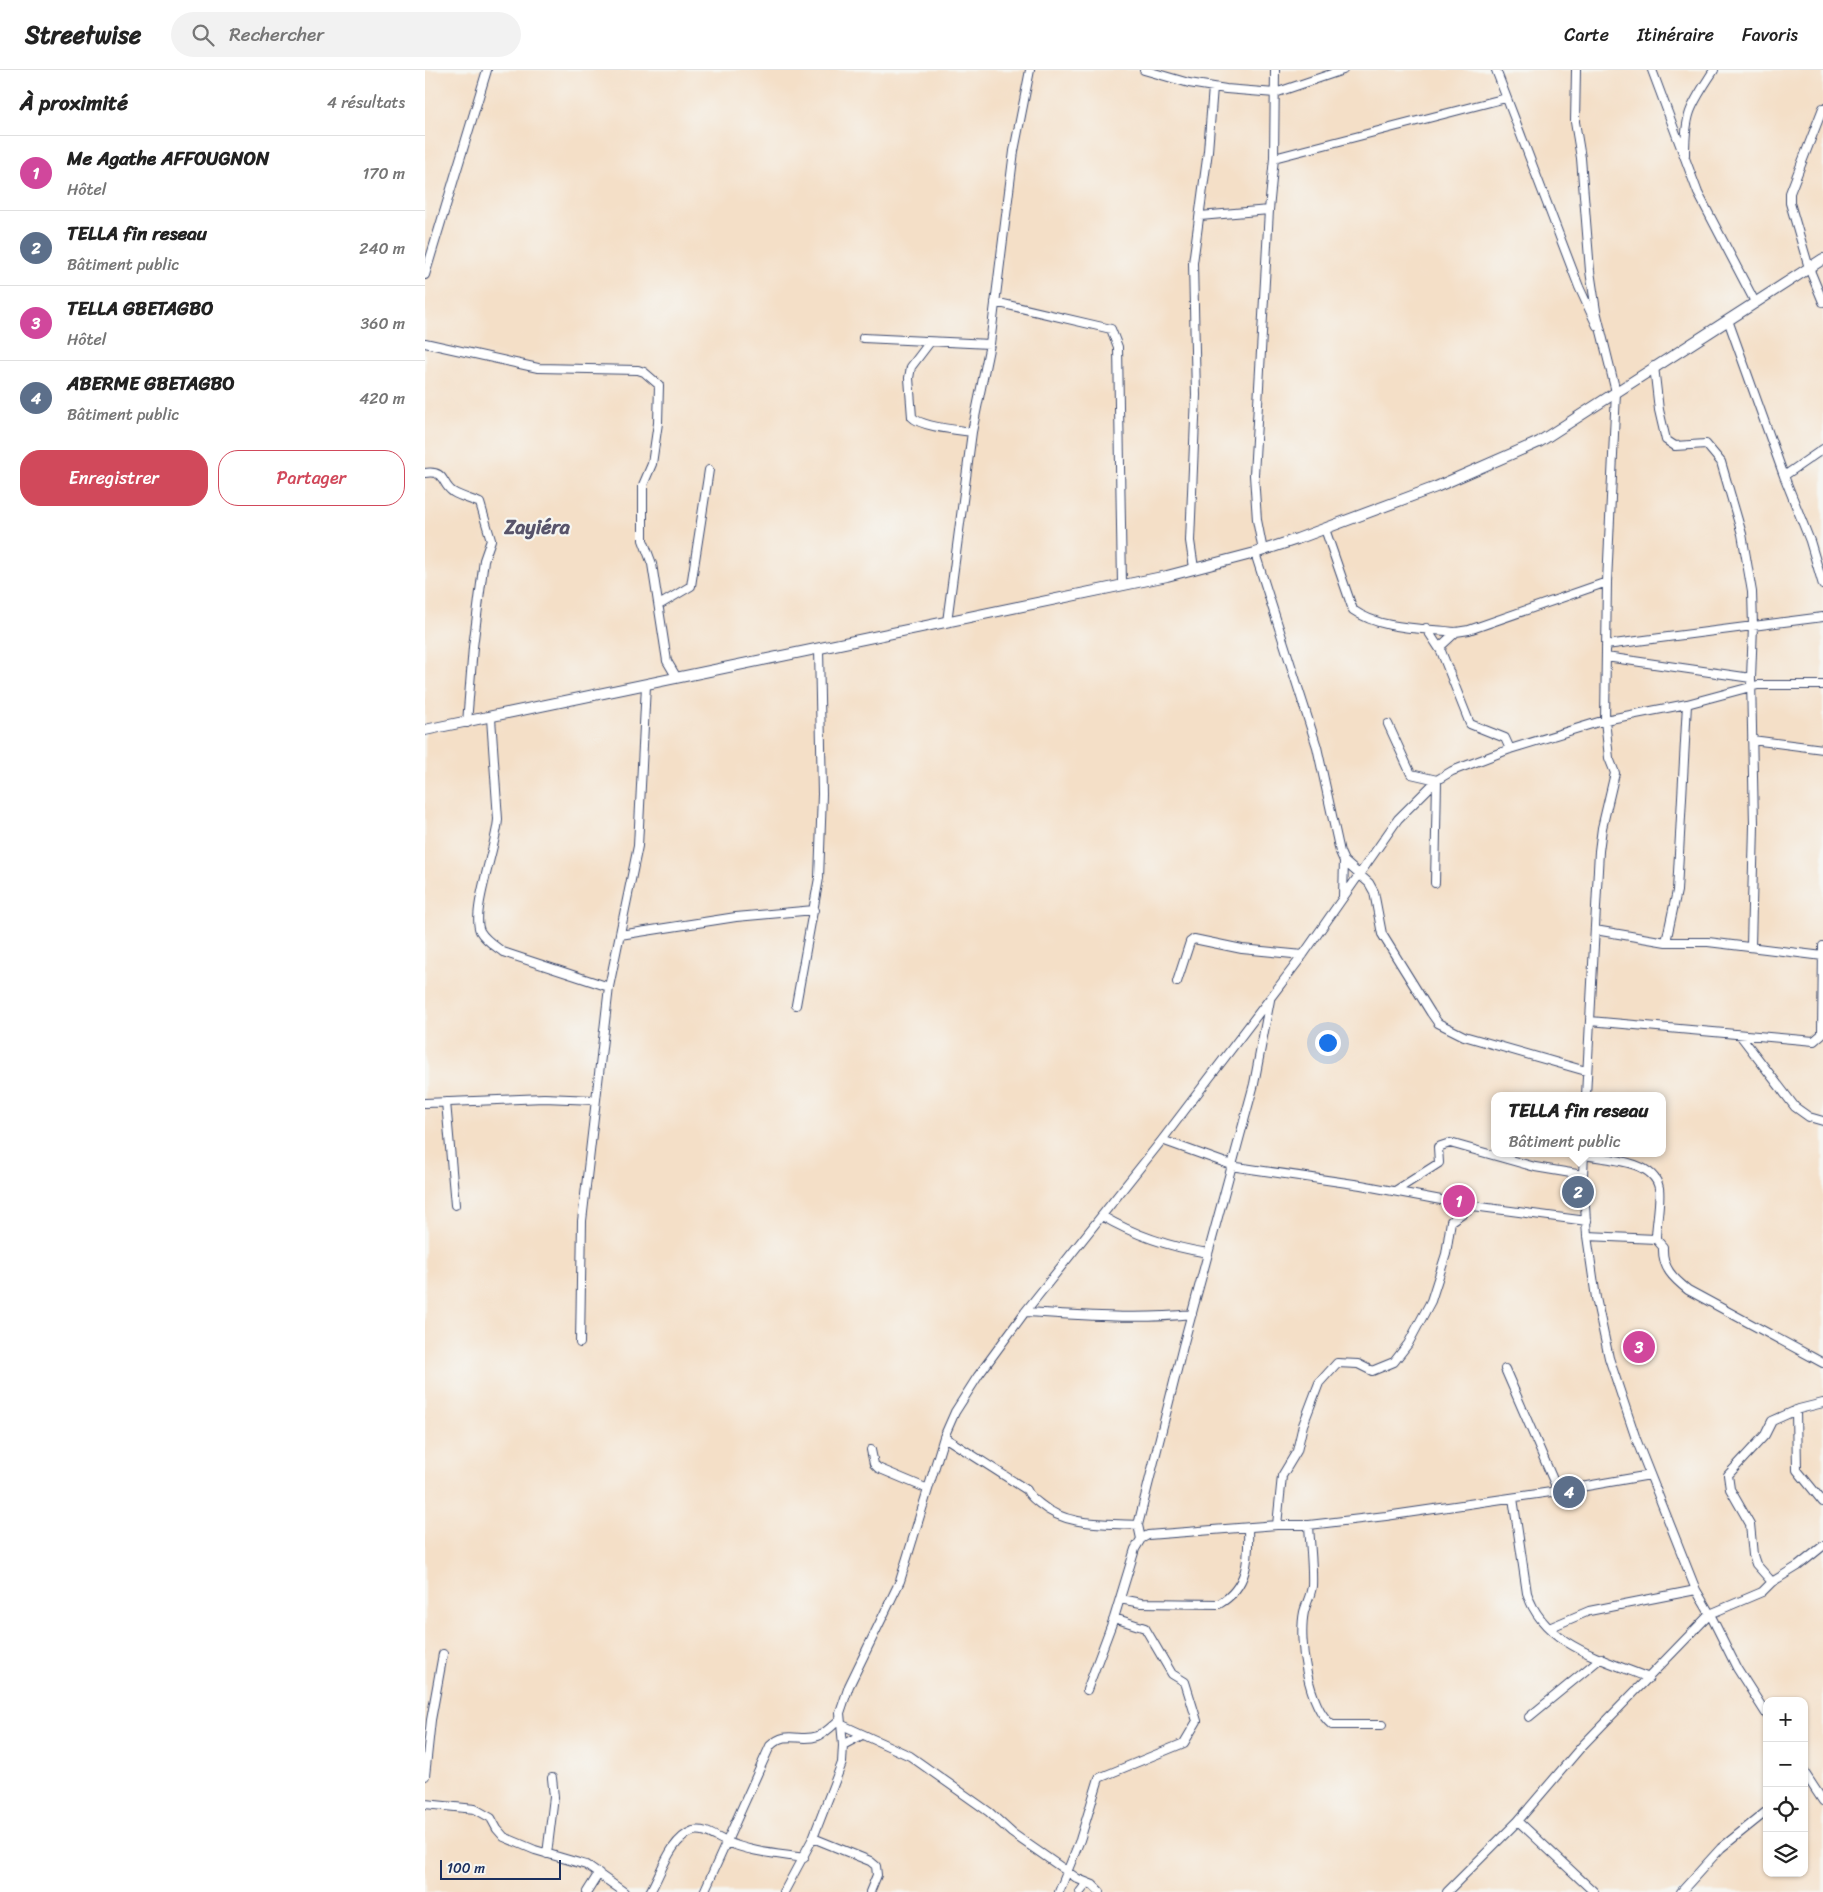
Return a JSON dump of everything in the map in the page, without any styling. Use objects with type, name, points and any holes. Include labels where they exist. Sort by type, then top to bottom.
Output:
[{"type":"main road","points":[[425,730],[646,686],[1167,576],[1259,552],[1436,487],[1539,442],[1823,258]]},
{"type":"street","points":[[425,275],[487,70]]},
{"type":"street","points":[[947,622],[972,432],[990,344],[1013,151],[1030,70]]},
{"type":"street","points":[[1144,70],[1189,83],[1275,93],[1343,70]]},
{"type":"street","points":[[1275,70],[1274,158],[1269,210],[1254,475],[1259,552],[1317,747],[1344,861],[1343,896]]},
{"type":"street","points":[[1496,70],[1582,295],[1602,334]]},
{"type":"street","points":[[1576,70],[1575,122],[1581,158],[1590,271],[1602,334],[1616,392],[1607,582],[1605,720],[1609,758],[1615,773],[1602,828],[1585,1092]]},
{"type":"street","points":[[1652,70],[1698,193],[1755,302]]},
{"type":"street","points":[[1685,159],[1686,119],[1691,105],[1714,70]]},
{"type":"street","points":[[1195,568],[1190,541],[1196,395],[1193,263],[1200,216],[1213,87]]},
{"type":"street","points":[[1274,158],[1506,98]]},
{"type":"street","points":[[1823,108],[1790,193],[1790,203],[1809,268],[1823,302]]},
{"type":"street","points":[[1200,216],[1269,210]]},
{"type":"street","points":[[995,302],[1111,329],[1118,346],[1122,584]]},
{"type":"street","points":[[1728,320],[1809,541],[1823,585]]},
{"type":"street","points":[[863,338],[990,344]]},
{"type":"street","points":[[930,342],[911,367],[909,378],[912,417],[928,425],[972,432]]},
{"type":"street","points":[[425,343],[538,368],[638,370],[655,380],[659,386],[658,423],[652,464],[643,485],[643,540],[652,564],[667,661],[677,678]]},
{"type":"street","points":[[1654,366],[1659,410],[1666,440],[1675,446],[1706,444],[1721,462],[1742,534],[1752,592],[1751,687],[1754,825],[1751,946]]},
{"type":"street","points":[[1784,476],[1823,448]]},
{"type":"street","points":[[659,605],[691,586],[709,470]]},
{"type":"street","points":[[425,473],[437,473],[442,476],[453,492],[480,503],[491,540],[484,560],[473,647],[467,723]]},
{"type":"street","points":[[1325,529],[1353,610],[1363,617],[1378,623],[1456,632],[1469,630],[1607,582]]},
{"type":"street","points":[[1606,645],[1823,617]]},
{"type":"street","points":[[1426,628],[1441,651],[1470,724],[1505,738],[1510,749]]},
{"type":"street","points":[[1441,651],[1442,645],[1456,632]]},
{"type":"street","points":[[796,1005],[819,878],[822,794],[819,649]]},
{"type":"street","points":[[1606,658],[1751,678]]},
{"type":"street","points":[[784,1892],[813,1838],[842,1763],[843,1745],[840,1721],[849,1686],[900,1580],[944,1437],[955,1412],[978,1376],[1025,1312],[1162,1140],[1303,955],[1398,818],[1437,780],[1452,771],[1510,749],[1605,720],[1687,704],[1758,685],[1823,685]]},
{"type":"street","points":[[580,1343],[582,1222],[609,987],[638,846],[646,686]]},
{"type":"street","points":[[1666,942],[1677,891],[1687,704]]},
{"type":"street","points":[[491,718],[498,819],[497,835],[480,901],[480,930],[490,943],[503,952],[609,987]]},
{"type":"street","points":[[1388,724],[1411,774],[1437,780]]},
{"type":"street","points":[[1752,740],[1823,749]]},
{"type":"street","points":[[1435,882],[1437,780]]},
{"type":"street","points":[[1344,861],[1369,883],[1374,892],[1382,934],[1438,1022],[1464,1036],[1586,1071]]},
{"type":"street","points":[[620,935],[736,917],[814,910]]},
{"type":"street","points":[[1595,930],[1666,942],[1708,942],[1823,956]]},
{"type":"street","points":[[1177,982],[1190,942],[1195,939],[1241,949],[1303,955]]},
{"type":"street","points":[[1590,1022],[1819,1042],[1822,1034],[1823,946]]},
{"type":"street","points":[[1087,1690],[1141,1539],[1138,1525],[1231,1165],[1254,1084],[1270,998]]},
{"type":"street","points":[[1740,1035],[1795,1107],[1809,1117],[1823,1121]]},
{"type":"street","points":[[425,1103],[544,1098],[595,1100]]},
{"type":"street","points":[[446,1102],[455,1205]]},
{"type":"street","points":[[1162,1140],[1231,1165],[1395,1191],[1473,1206],[1587,1221]]},
{"type":"street","points":[[1395,1191],[1439,1163],[1438,1150],[1441,1145],[1451,1143],[1491,1152]]},
{"type":"street","points":[[1512,1157],[1535,1167],[1583,1175]]},
{"type":"street","points":[[1584,1157],[1583,1175],[1587,1236],[1596,1298],[1609,1358],[1636,1439],[1695,1590],[1710,1614],[1737,1668],[1763,1709]]},
{"type":"street","points":[[1600,1157],[1631,1163],[1649,1173],[1659,1187],[1655,1239]]},
{"type":"street","points":[[1277,1525],[1282,1476],[1297,1451],[1303,1425],[1319,1384],[1337,1363],[1358,1364],[1372,1371],[1394,1362],[1408,1344],[1431,1301],[1446,1254],[1451,1220],[1473,1206]]},
{"type":"street","points":[[1101,1216],[1159,1244],[1208,1253]]},
{"type":"street","points":[[1587,1236],[1655,1239],[1663,1247],[1662,1257],[1665,1267],[1688,1290],[1823,1363]]},
{"type":"street","points":[[1025,1312],[1110,1318],[1158,1318],[1192,1314]]},
{"type":"street","points":[[1505,1369],[1558,1491]]},
{"type":"street","points":[[1772,1582],[1756,1564],[1753,1555],[1750,1524],[1730,1489],[1728,1475],[1765,1435],[1772,1421],[1796,1410],[1823,1403]]},
{"type":"street","points":[[1796,1410],[1797,1470],[1823,1502]]},
{"type":"street","points":[[944,1437],[1027,1490],[1029,1495],[1061,1518],[1138,1525]]},
{"type":"street","points":[[871,1450],[873,1464],[928,1489]]},
{"type":"street","points":[[1141,1539],[1148,1534],[1277,1525],[1309,1525],[1513,1498],[1651,1475]]},
{"type":"street","points":[[1513,1498],[1530,1604],[1555,1635],[1572,1646],[1649,1678]]},
{"type":"street","points":[[1309,1525],[1312,1588],[1303,1614],[1307,1681],[1311,1693],[1327,1721],[1332,1725],[1382,1725]]},
{"type":"street","points":[[1120,1599],[1141,1603],[1219,1604],[1234,1591],[1243,1579],[1249,1556],[1248,1528]]},
{"type":"street","points":[[1447,1892],[1518,1821],[1582,1746],[1710,1614],[1762,1592],[1772,1582],[1815,1554],[1823,1546]]},
{"type":"street","points":[[1815,1554],[1823,1557]]},
{"type":"street","points":[[1549,1628],[1589,1611],[1695,1590]]},
{"type":"street","points":[[1059,1892],[1068,1872],[1099,1778],[1184,1742],[1197,1721],[1185,1682],[1172,1674],[1145,1628],[1114,1618]]},
{"type":"street","points":[[425,1776],[431,1720],[443,1654]]},
{"type":"street","points":[[1529,1717],[1601,1658]]},
{"type":"street","points":[[840,1721],[862,1735],[910,1756],[989,1812],[1012,1833],[1068,1872],[1093,1885],[1100,1892]]},
{"type":"street","points":[[704,1892],[770,1746],[777,1739],[786,1736],[818,1736],[840,1721]]},
{"type":"street","points":[[843,1745],[862,1735]]},
{"type":"street","points":[[547,1854],[554,1797],[552,1778]]},
{"type":"street","points":[[1808,1785],[1823,1801]]},
{"type":"street","points":[[425,1804],[475,1808],[491,1818],[497,1830],[505,1837],[547,1854],[586,1865],[624,1892]]},
{"type":"street","points":[[1681,1892],[1721,1848],[1763,1814]]},
{"type":"street","points":[[1518,1821],[1595,1892]]},
{"type":"street","points":[[650,1892],[664,1860],[693,1831],[703,1830],[727,1842],[760,1851],[803,1858]]},
{"type":"street","points":[[813,1838],[870,1861],[876,1866],[877,1875],[870,1892]]},
{"type":"street","points":[[587,1892],[599,1874]]},
{"type":"street","points":[[1080,1892],[1087,1883]]},
{"type":"street","points":[[1454,1892],[1457,1883]]},
{"type":"place","name":"TELLA fin reseau","points":[[1578,1192]]},
{"type":"place","name":"Me Agathe AFFOUGNON","points":[[1459,1201]]},
{"type":"place","name":"TELLA GBETAGBO","points":[[1639,1347]]},
{"type":"place","name":"ABERME GBETAGBO","points":[[1569,1492]]},
{"type":"district","name":"Zayiéra","points":[[537,527]]}]
